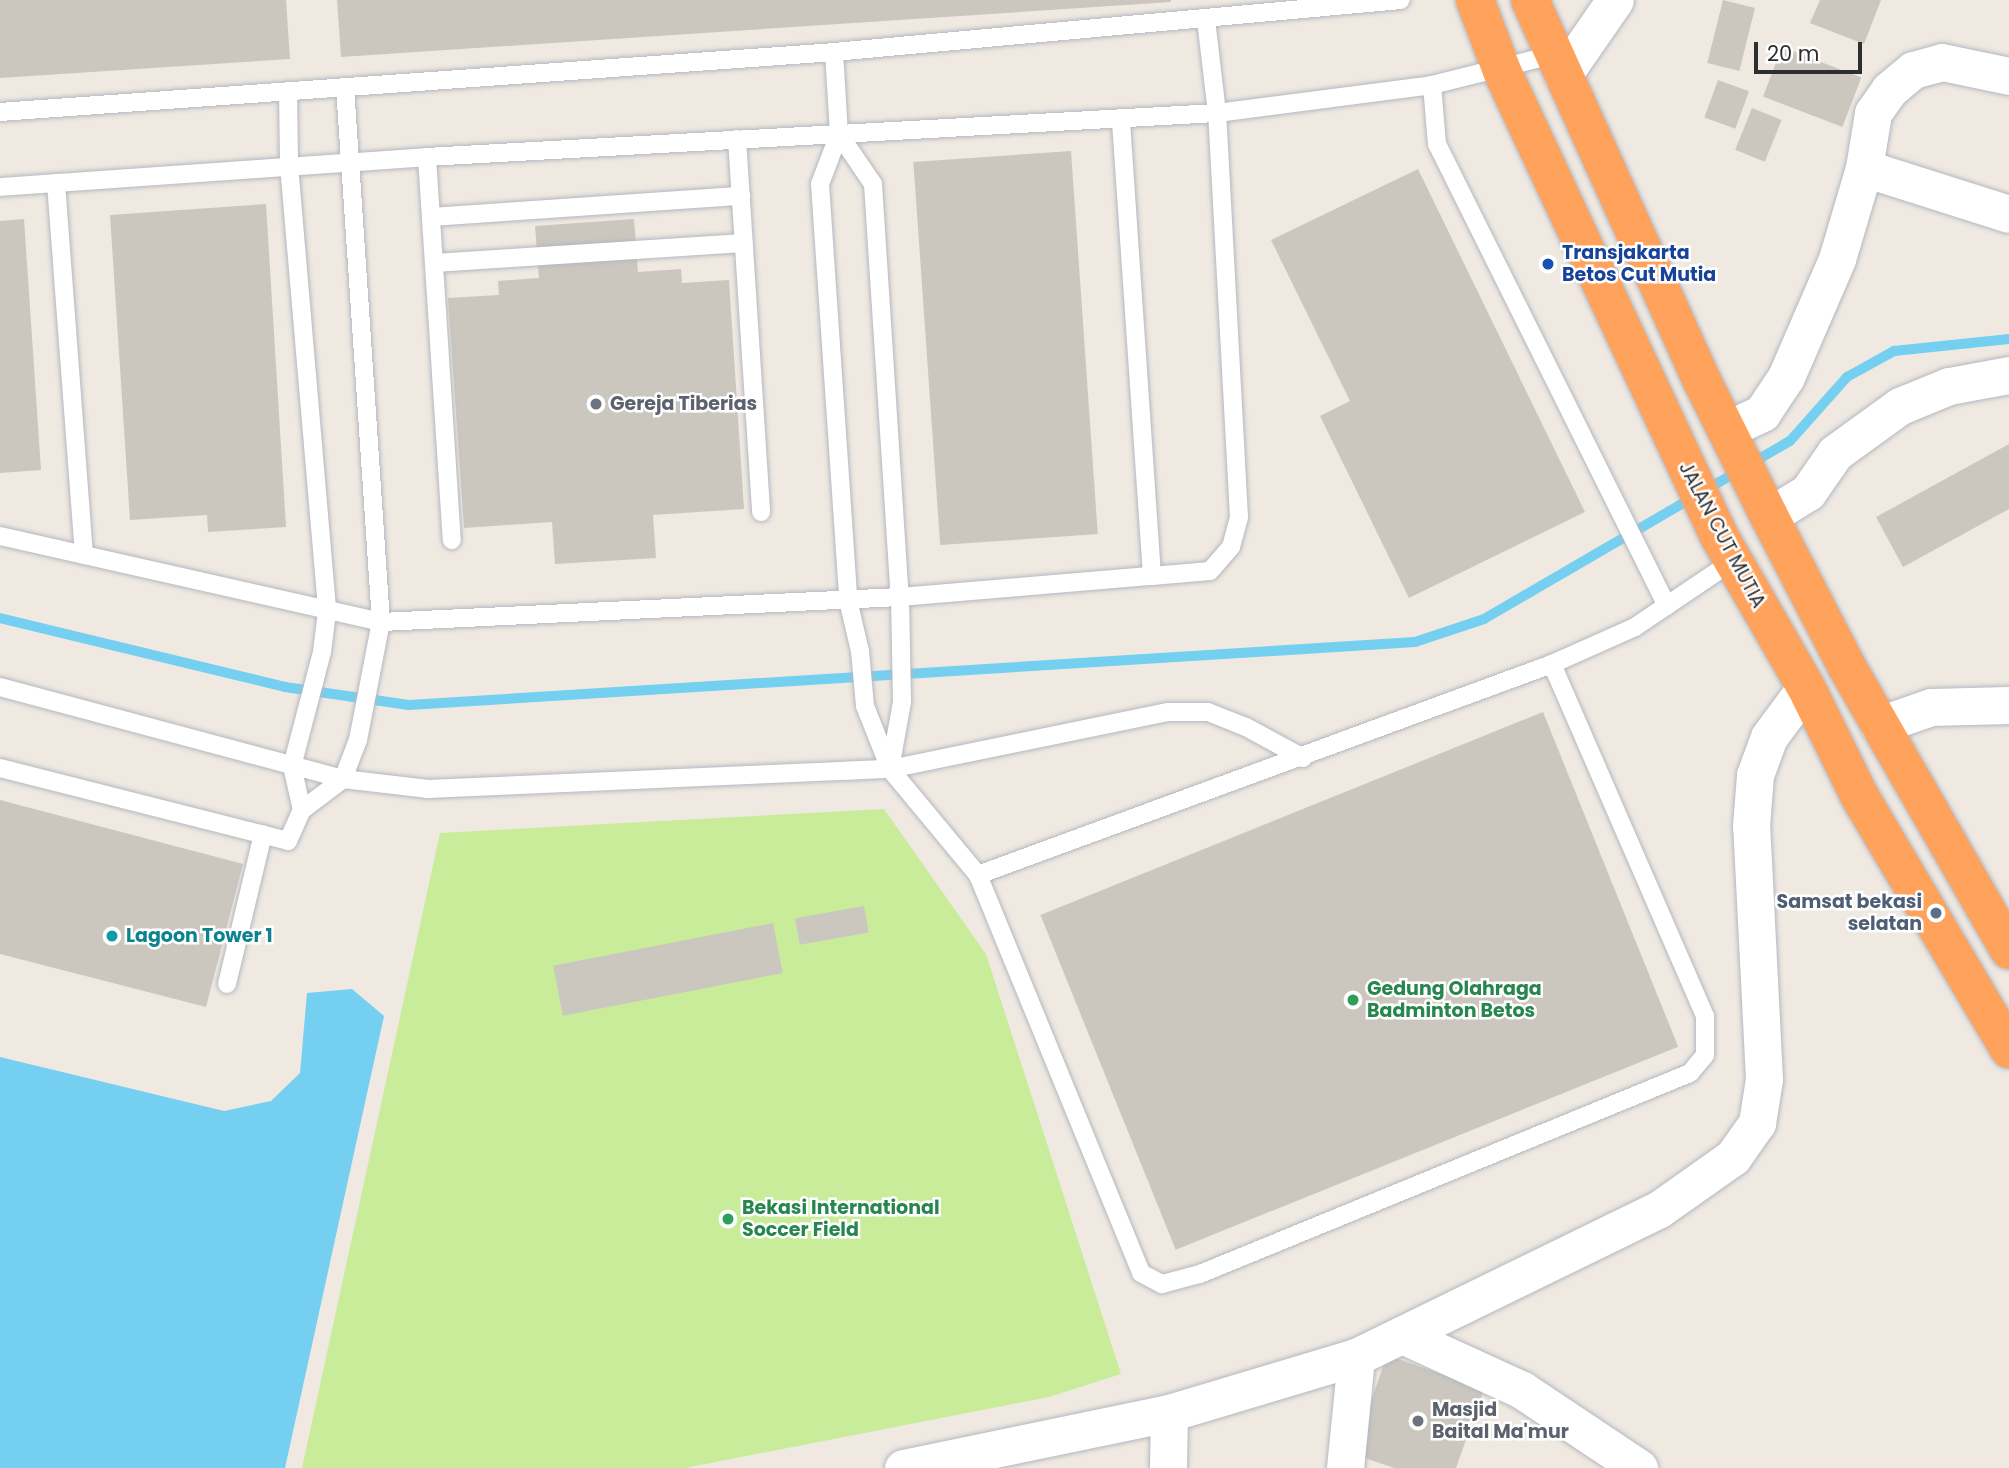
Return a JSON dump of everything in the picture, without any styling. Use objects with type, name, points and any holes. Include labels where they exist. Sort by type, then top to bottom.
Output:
[{"type":"highway","name":"JALAN CUT MUTIA","points":[[1475,0],[1502,71],[1681,460],[1726,548],[1805,687],[1860,797],[2009,1049]]},
{"type":"highway","points":[[1530,0],[1726,430],[1879,725],[2009,950]]},
{"type":"street","points":[[1560,65],[1615,0]]},
{"type":"street","points":[[1726,430],[1762,413],[1786,377],[1837,260],[1864,168],[1873,113],[1889,90],[1913,70],[1942,62],[2009,76]]},
{"type":"street","points":[[1864,168],[2009,214]]},
{"type":"street","points":[[1765,507],[1808,492],[1835,453],[1900,406],[1949,386],[2009,375]]},
{"type":"street","points":[[903,1468],[971,1462],[1169,1413],[1356,1357],[1658,1210],[1698,1185],[1746,1142],[1757,1124],[1764,1068],[1751,801],[1769,737],[1805,687]]},
{"type":"street","points":[[1879,725],[1931,707],[2006,709]]},
{"type":"street","points":[[1402,1335],[1522,1390],[1639,1468]]},
{"type":"street","points":[[1345,1468],[1356,1357]]},
{"type":"street","points":[[1168,1468],[1169,1413]]},
{"type":"lane","points":[[0,112],[834,52],[1206,20],[1401,0]]},
{"type":"lane","points":[[0,536],[327,612],[381,622],[900,597],[1210,571],[1231,547],[1239,517],[1217,113],[1206,20]]},
{"type":"lane","points":[[834,52],[839,134],[820,184],[848,600],[860,651],[865,706],[890,769],[978,875],[1141,1273],[1162,1284],[1200,1274],[1690,1073],[1700,1065],[1707,1042],[1704,1016],[1552,664]]},
{"type":"lane","points":[[0,187],[289,165],[1217,113],[1560,65]]},
{"type":"lane","points":[[1432,85],[1437,144],[1667,606]]},
{"type":"lane","points":[[0,768],[288,841],[302,810],[343,779],[358,740],[381,622],[345,87]]},
{"type":"lane","points":[[288,91],[289,165],[327,612],[322,652],[292,766],[302,810]]},
{"type":"lane","points":[[1121,119],[1152,576]]},
{"type":"lane","points":[[839,134],[873,184],[900,597],[898,647],[902,702],[890,769]]},
{"type":"lane","points":[[737,139],[761,512]]},
{"type":"lane","points":[[427,157],[452,540]]},
{"type":"lane","points":[[56,183],[84,555]]},
{"type":"lane","points":[[431,217],[741,197]]},
{"type":"lane","points":[[434,263],[744,243]]},
{"type":"lane","points":[[978,875],[1303,758],[1552,664],[1635,627],[1667,606],[1726,548]]},
{"type":"lane","points":[[0,687],[343,779],[475,790],[890,769],[1168,712],[1208,712],[1247,727],[1303,758]]},
{"type":"lane","points":[[227,984],[263,834]]},
{"type":"green space","points":[[884,809],[986,954],[1121,1374],[1049,1397],[685,1468],[302,1468],[440,833]]},
{"type":"water","points":[[352,989],[384,1016],[285,1468],[0,1468],[0,1057],[224,1111],[271,1101],[300,1073],[307,993]]},
{"type":"building","points":[[0,0],[286,0],[290,59],[0,78]]},
{"type":"building","points":[[337,0],[1171,0],[1171,2],[341,57]]},
{"type":"building","points":[[1723,0],[1755,8],[1739,71],[1707,63]]},
{"type":"building","points":[[1820,0],[1881,0],[1864,44],[1810,23]]},
{"type":"building","points":[[1782,47],[1861,77],[1842,127],[1763,96]]},
{"type":"building","points":[[1718,80],[1749,91],[1735,129],[1704,118]]},
{"type":"building","points":[[1752,108],[1782,120],[1765,162],[1735,150]]},
{"type":"building","points":[[1071,151],[1098,534],[940,545],[913,162]]},
{"type":"building","points":[[1418,169],[1585,512],[1409,598],[1320,416],[1350,401],[1271,240]]},
{"type":"building","points":[[266,204],[286,527],[208,532],[207,515],[130,520],[110,215]]},
{"type":"building","points":[[24,219],[41,470],[0,473],[0,221]]},
{"type":"building","name":"Gereja Tiberias","points":[[634,219],[638,272],[681,269],[682,283],[729,280],[744,509],[653,515],[656,558],[555,564],[552,522],[464,528],[448,298],[499,295],[498,281],[539,278],[535,226]]},
{"type":"building","points":[[2009,444],[2009,509],[1903,567],[1876,517]]},
{"type":"building","points":[[1543,712],[1678,1047],[1176,1250],[1040,915]]},
{"type":"building","name":"Lagoon Tower 1","points":[[0,800],[243,864],[206,1007],[0,954]]},
{"type":"building","points":[[864,906],[869,933],[800,945],[795,918]]},
{"type":"building","points":[[773,923],[783,973],[563,1016],[553,966]]},
{"type":"building","name":"Masjid Baital Ma'mur","points":[[1387,1355],[1484,1389],[1456,1468],[1394,1468],[1353,1454]]},
{"type":"waterway","points":[[0,618],[285,687],[409,705],[1415,642],[1484,619],[1790,441],[1847,377],[1894,351],[2009,339]]},
{"type":"place","name":"Transjakarta Betos Cut Mutia","points":[[1548,264]]},
{"type":"place","name":"Gereja Tiberias","points":[[596,404]]},
{"type":"place","name":"Samsat bekasi selatan","points":[[1936,913]]},
{"type":"place","name":"Lagoon Tower 1","points":[[112,936]]},
{"type":"place","name":"Gedung Olahraga Badminton Betos","points":[[1353,1000]]},
{"type":"place","name":"Bekasi International Soccer Field","points":[[728,1219]]},
{"type":"place","name":"Masjid Baital Ma'mur","points":[[1418,1421]]}]
